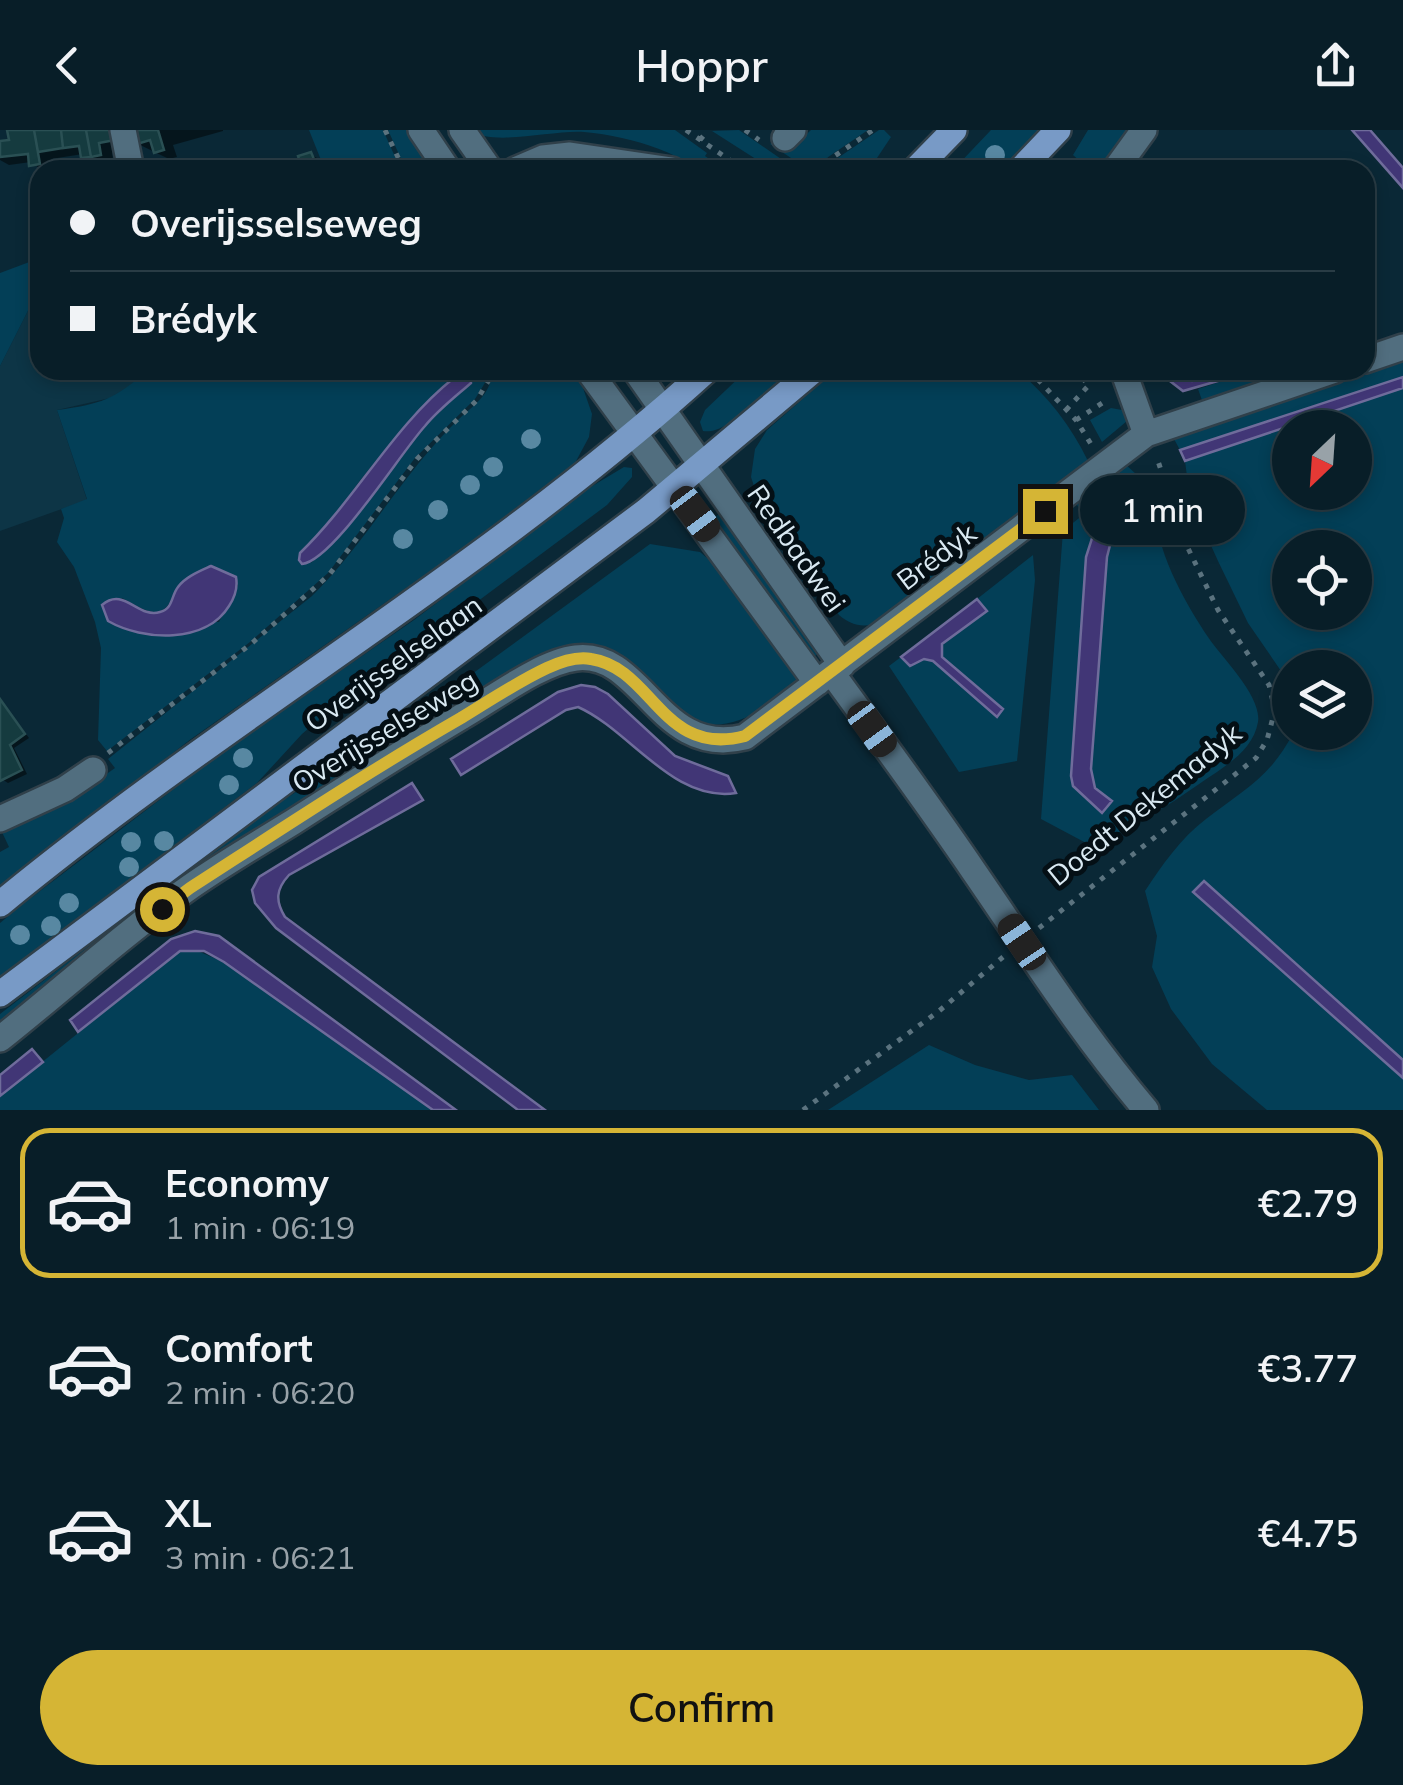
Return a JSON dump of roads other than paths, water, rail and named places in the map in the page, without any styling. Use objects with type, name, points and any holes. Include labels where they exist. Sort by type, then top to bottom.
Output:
[{"type":"main road","points":[[925,160],[954,130]]},
{"type":"main road","points":[[1030,160],[1058,130]]},
{"type":"main road","name":"Overijsselselaan","points":[[0,904],[75,842],[260,706],[494,542],[696,380]]},
{"type":"main road","name":"Overijsselselaan","points":[[0,994],[676,488],[802,380]]},
{"type":"street","points":[[123,130],[129,160]]},
{"type":"street","points":[[421,130],[441,160]]},
{"type":"street","points":[[462,130],[483,160]]},
{"type":"street","points":[[1123,160],[1144,130]]},
{"type":"street","points":[[539,160],[570,155],[588,160]]},
{"type":"street","points":[[1375,357],[1403,347]]},
{"type":"street","name":"Redbadwei","points":[[595,380],[676,488],[830,674],[1146,1110]]},
{"type":"street","name":"Redbadwei","points":[[641,380],[702,466],[830,674]]},
{"type":"street","points":[[1127,380],[1146,434]]},
{"type":"street","name":"Brédyk","points":[[830,674],[1146,434],[1305,380]]},
{"type":"street","name":"Overijsselseweg","points":[[0,1039],[190,888],[418,743],[547,668],[574,658],[594,659],[616,670],[682,729],[704,739],[724,742],[745,736],[830,674]]},
{"type":"street","points":[[0,820],[65,789],[93,770]]}]
